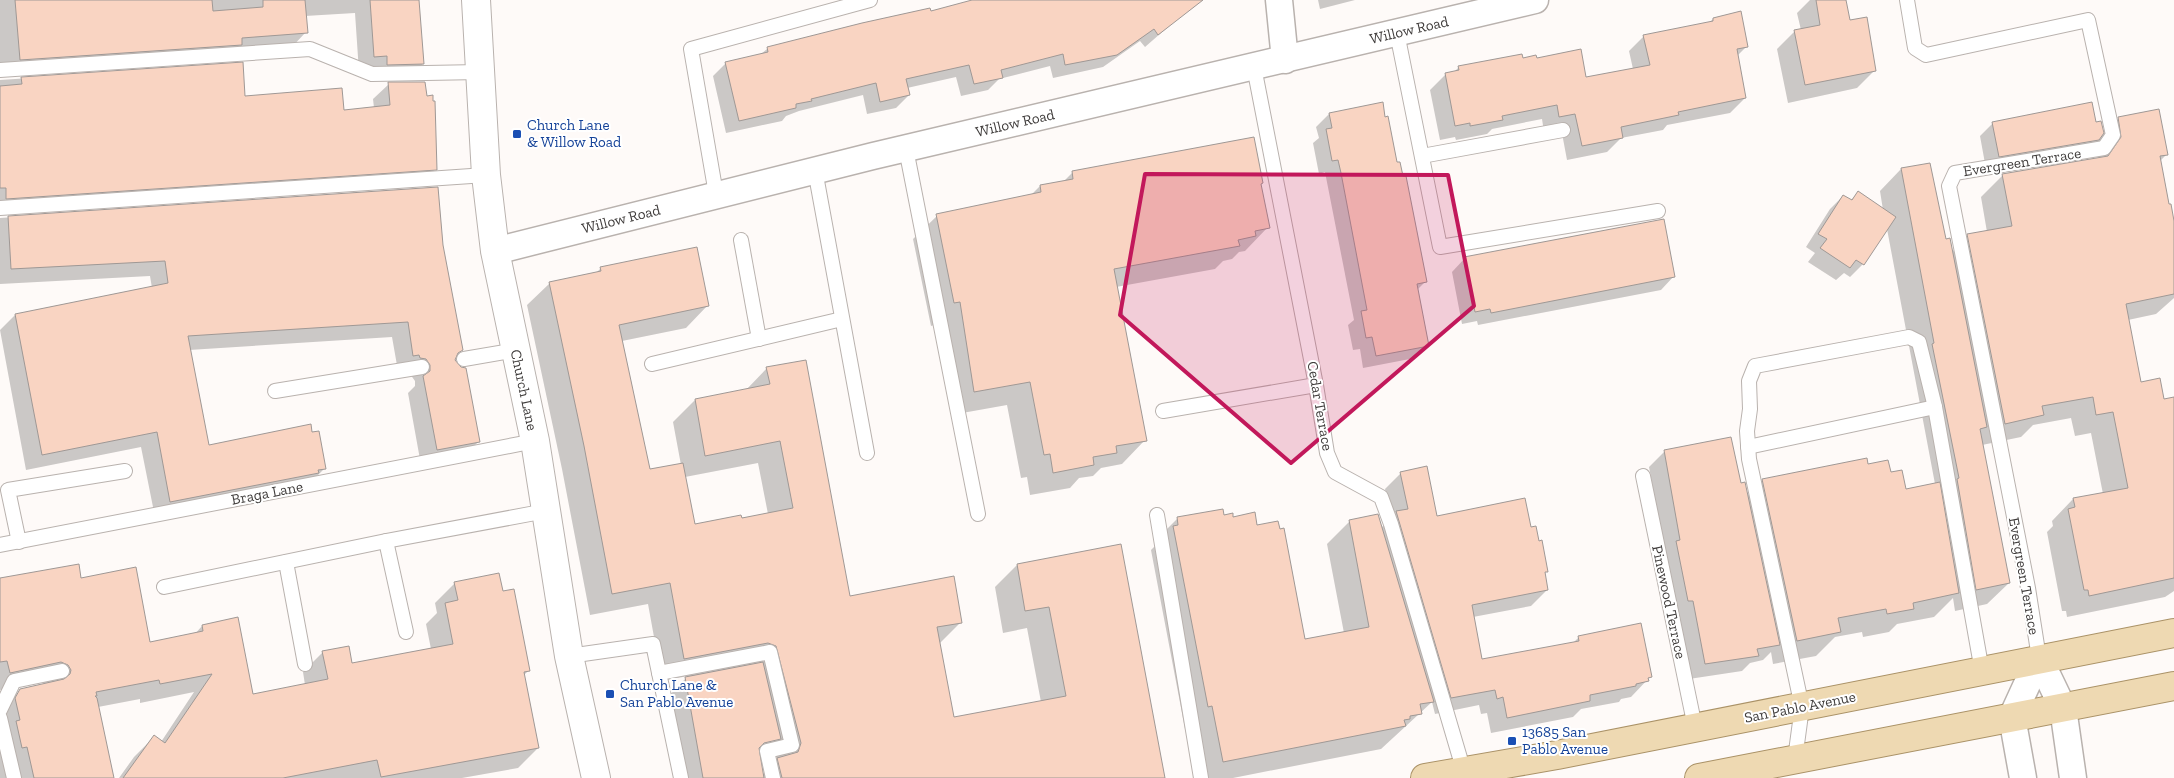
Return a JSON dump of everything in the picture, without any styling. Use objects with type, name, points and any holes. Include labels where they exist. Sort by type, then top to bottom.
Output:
[{"type":"main road","name":"San Pablo Avenue","points":[[1425,778],[1464,774],[2039,658],[2174,633]]},
{"type":"main road","points":[[1699,778],[2174,686]]},
{"type":"street","name":"Church Lane","points":[[476,0],[486,175],[495,250],[535,441],[569,656],[595,778]]},
{"type":"street","points":[[1279,0],[1285,60]]},
{"type":"street","name":"Willow Road","points":[[495,250],[906,148],[1535,0]]},
{"type":"street","points":[[2039,658],[2063,708],[2074,778]]},
{"type":"street","points":[[2023,778],[2012,717],[2039,658]]},
{"type":"lane","points":[[716,194],[691,49],[870,0]]},
{"type":"lane","name":"Evergreen Terrace","points":[[1907,0],[1915,48],[1926,55],[2088,20],[2112,136],[2104,148],[1955,173],[1949,186],[2028,588],[2039,658]]},
{"type":"lane","points":[[1397,33],[1440,248],[1658,211]]},
{"type":"lane","points":[[0,70],[310,49],[372,74],[480,72]]},
{"type":"lane","name":"Cedar Terrace","points":[[1254,67],[1316,385],[1327,453],[1335,472],[1381,497],[1391,524],[1464,774]]},
{"type":"lane","points":[[1422,156],[1563,130]]},
{"type":"lane","points":[[906,148],[978,514]]},
{"type":"lane","points":[[815,170],[867,453]]},
{"type":"lane","points":[[0,208],[486,175]]},
{"type":"lane","points":[[741,240],[759,339]]},
{"type":"lane","points":[[652,364],[842,319]]},
{"type":"lane","points":[[1795,759],[1802,706],[1748,448],[1747,431],[1750,409],[1748,381],[1755,366],[1909,337],[1919,342],[1935,407],[1982,671]]},
{"type":"lane","points":[[464,359],[516,350]]},
{"type":"lane","points":[[275,391],[422,367]]},
{"type":"lane","points":[[1163,411],[1316,385]]},
{"type":"lane","points":[[1748,448],[1935,407]]},
{"type":"lane","name":"Braga Lane","points":[[0,545],[535,441]]},
{"type":"lane","points":[[18,542],[8,490],[125,471]]},
{"type":"lane","name":"Pinewood Terrace","points":[[1642,476],[1695,727]]},
{"type":"lane","points":[[164,587],[386,541],[546,511]]},
{"type":"lane","points":[[1158,515],[1200,778]]},
{"type":"lane","points":[[386,541],[406,632]]},
{"type":"lane","points":[[286,562],[305,664]]},
{"type":"lane","points":[[569,656],[653,644],[680,778]]},
{"type":"lane","points":[[659,673],[770,652],[792,745],[767,750],[773,778]]},
{"type":"lane","points":[[0,710],[14,681],[62,671]]},
{"type":"lane","points":[[0,718],[14,778]]},
{"type":"highlighted area","points":[[1145,174],[1448,175],[1474,306],[1291,463],[1120,315]]},
{"type":"building","points":[[15,0],[212,0],[213,11],[263,7],[263,0],[305,0],[308,33],[242,38],[242,45],[20,60]]},
{"type":"building","points":[[370,0],[419,0],[424,64],[387,65],[387,56],[374,57]]},
{"type":"building","points":[[972,0],[1203,0],[1158,35],[1154,29],[1117,55],[1065,65],[1063,54],[1001,70],[1003,78],[974,84],[969,65],[906,79],[910,95],[880,102],[876,83],[811,99],[812,101],[796,104],[796,108],[739,121],[725,62],[768,52],[767,47],[862,23],[930,8],[931,11]]},
{"type":"building","points":[[1816,0],[1846,0],[1850,20],[1867,17],[1876,71],[1805,85],[1794,30],[1820,25]]},
{"type":"building","points":[[1741,11],[1748,47],[1737,49],[1746,98],[1678,112],[1679,115],[1621,127],[1623,138],[1582,146],[1575,114],[1559,117],[1557,105],[1502,116],[1503,120],[1470,126],[1470,123],[1455,126],[1445,73],[1459,70],[1458,66],[1522,54],[1523,58],[1536,55],[1537,58],[1581,49],[1586,77],[1650,65],[1643,35],[1713,21],[1713,18]]},
{"type":"building","points":[[243,62],[245,96],[342,88],[344,110],[390,105],[388,82],[425,82],[427,96],[433,95],[433,101],[435,101],[437,170],[6,199],[6,188],[0,188],[0,86],[22,84],[21,77]]},
{"type":"building","points":[[1383,102],[1385,117],[1388,116],[1397,162],[1400,162],[1403,176],[1406,176],[1427,282],[1417,284],[1429,346],[1376,356],[1372,337],[1366,338],[1361,311],[1367,310],[1341,173],[1338,160],[1332,161],[1326,129],[1332,128],[1329,113]]},
{"type":"building","points":[[2092,102],[2096,122],[2101,121],[2104,133],[2099,140],[1999,157],[1992,122]]},
{"type":"building","points":[[2159,109],[2168,155],[2160,156],[2174,221],[2174,294],[2126,304],[2141,382],[2160,378],[2164,399],[2174,397],[2174,578],[2089,596],[2088,590],[2084,590],[2068,509],[2075,507],[2073,498],[2128,488],[2113,412],[2096,415],[2093,397],[2042,406],[2044,415],[2005,424],[1967,234],[2012,226],[2002,174],[2108,156],[2121,137],[2118,117]]},
{"type":"building","points":[[1254,137],[1270,228],[1255,231],[1256,236],[1238,240],[1240,246],[1114,269],[1147,441],[1116,446],[1117,453],[1093,457],[1094,465],[1053,473],[1050,454],[1044,455],[1030,382],[974,392],[960,302],[954,303],[936,214],[1041,192],[1040,185],[1073,179],[1072,171]]},
{"type":"building","points":[[1930,163],[1946,239],[1950,238],[1987,427],[1980,429],[2010,583],[1976,590],[1957,479],[1959,478],[1932,344],[1934,343],[1901,168]]},
{"type":"building","points":[[438,187],[443,245],[463,350],[458,353],[455,360],[461,367],[466,368],[480,442],[437,450],[423,376],[430,371],[430,365],[426,359],[420,358],[419,355],[413,356],[408,322],[188,336],[209,445],[311,424],[312,432],[319,431],[326,469],[318,470],[319,473],[170,502],[157,432],[42,455],[15,314],[168,283],[165,261],[11,269],[8,216]]},
{"type":"building","points":[[1858,191],[1896,217],[1864,265],[1856,260],[1850,268],[1820,248],[1827,239],[1818,234],[1843,195],[1852,200]]},
{"type":"building","points":[[1664,219],[1675,277],[1491,313],[1490,309],[1475,312],[1464,257]]},
{"type":"building","points":[[697,247],[709,306],[619,325],[650,469],[683,463],[695,524],[741,515],[742,518],[793,508],[780,441],[705,456],[695,399],[770,384],[766,367],[806,360],[850,596],[954,576],[962,623],[937,627],[954,717],[1066,696],[1049,607],[1025,611],[1017,564],[1121,544],[1165,778],[782,778],[777,758],[798,752],[801,743],[776,646],[768,643],[684,659],[670,583],[612,594],[584,446],[549,282],[601,271],[600,267]]},
{"type":"building","points":[[1731,437],[1741,483],[1745,482],[1780,645],[1757,649],[1759,656],[1705,664],[1693,601],[1688,601],[1676,541],[1680,540],[1664,450]]},
{"type":"building","points":[[1867,458],[1868,464],[1888,460],[1891,472],[1902,470],[1906,489],[1940,482],[1959,593],[1913,603],[1914,609],[1887,614],[1886,609],[1838,618],[1841,632],[1797,641],[1762,479]]},
{"type":"building","points":[[1427,466],[1437,516],[1525,498],[1531,527],[1536,526],[1539,541],[1542,540],[1548,572],[1545,572],[1548,590],[1472,605],[1482,659],[1579,641],[1578,636],[1641,623],[1652,677],[1648,678],[1649,681],[1636,684],[1636,686],[1590,695],[1590,701],[1507,718],[1503,697],[1497,699],[1495,690],[1451,698],[1396,511],[1408,509],[1400,472]]},
{"type":"building","points":[[1223,509],[1224,515],[1233,513],[1233,517],[1255,512],[1257,525],[1278,521],[1280,529],[1284,528],[1305,639],[1369,627],[1349,520],[1378,514],[1434,702],[1420,704],[1422,714],[1410,716],[1410,719],[1404,720],[1406,726],[1223,762],[1212,706],[1208,707],[1173,526],[1178,525],[1177,517]]},
{"type":"building","points":[[79,564],[81,578],[136,567],[150,642],[203,631],[202,625],[238,617],[253,694],[328,679],[322,651],[349,646],[352,663],[453,644],[445,603],[458,600],[454,582],[499,573],[503,591],[514,589],[530,671],[524,672],[539,748],[381,777],[377,760],[283,778],[123,778],[154,735],[165,743],[212,674],[160,684],[159,680],[96,692],[97,696],[95,696],[114,778],[34,778],[27,747],[22,748],[16,721],[20,720],[15,698],[20,689],[64,679],[70,674],[71,670],[68,665],[61,662],[10,673],[7,661],[0,662],[0,578]]},
{"type":"building","points":[[763,662],[781,739],[764,743],[759,748],[764,778],[703,778],[685,677]]},
{"type":"place","name":"Church Lane & Willow Road","points":[[517,134]]},
{"type":"place","name":"Church Lane & San Pablo Avenue","points":[[610,694]]},
{"type":"place","name":"13685 San Pablo Avenue","points":[[1512,741]]}]
